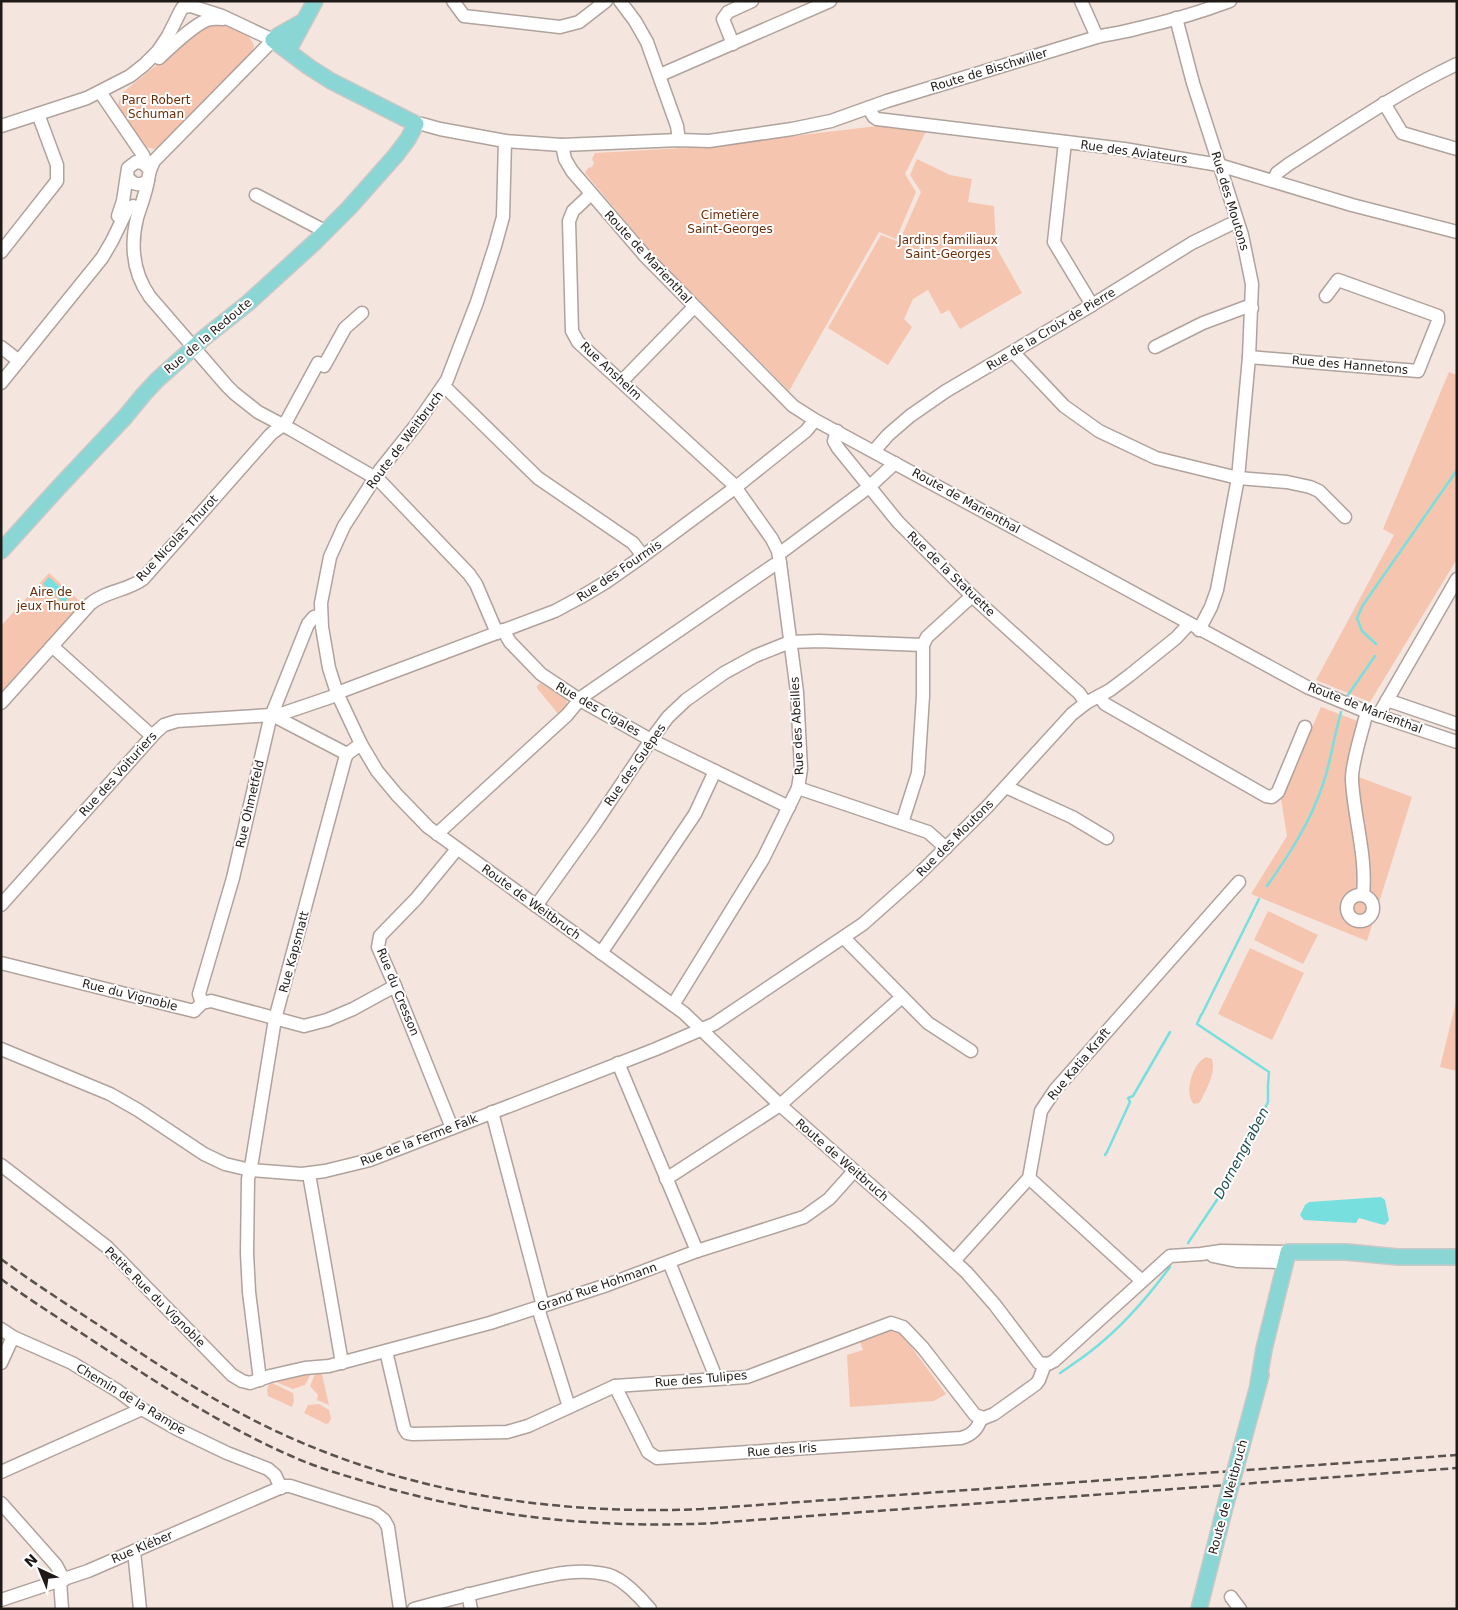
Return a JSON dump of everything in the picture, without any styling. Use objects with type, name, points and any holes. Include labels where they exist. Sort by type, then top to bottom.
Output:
[{"type":"main road","points":[[288,51],[315,1]]},
{"type":"main road","points":[[273,40],[304,21]]},
{"type":"main road","name":"Route de Bischwiller","points":[[273,40],[331,82],[416,124]]},
{"type":"main road","name":"Rue de la Redoute","points":[[1,551],[125,418],[144,394],[194,347],[248,303],[325,233],[381,174],[405,144],[416,124]]},
{"type":"main road","points":[[1291,1257],[1351,1252],[1398,1257],[1457,1257]]},
{"type":"main road","name":"Route de Weitbruch","points":[[1199,1609],[1258,1385],[1264,1349],[1291,1257]]},
{"type":"street","points":[[453,1],[464,16],[560,27],[579,22],[606,1]]},
{"type":"street","points":[[620,1],[635,21],[647,42],[677,126],[679,140]]},
{"type":"street","points":[[733,44],[723,19],[728,12],[752,1]]},
{"type":"street","points":[[660,75],[830,1]]},
{"type":"street","points":[[1080,1],[1097,38]]},
{"type":"street","name":"Route de Bischwiller","points":[[416,124],[505,140],[562,145],[679,140],[748,134],[813,125],[838,119],[868,108],[1097,38],[1137,29],[1230,1]]},
{"type":"street","points":[[129,175],[138,185],[146,183],[154,161],[273,40],[222,16],[187,7]]},
{"type":"street","points":[[187,7],[181,26],[187,29],[196,27]]},
{"type":"street","points":[[187,7],[201,16],[196,27]]},
{"type":"street","points":[[1,126],[101,93],[130,76],[158,51],[187,7]]},
{"type":"street","name":"Rue des Moutons","points":[[702,1030],[844,938],[876,912],[946,848],[1006,787],[1068,718],[1086,703],[1116,686],[1182,632],[1194,627],[1211,607],[1217,590],[1238,478],[1249,357],[1252,284],[1242,235],[1193,83],[1176,18]]},
{"type":"street","points":[[101,93],[113,93],[128,84],[196,27],[211,19],[235,22]]},
{"type":"street","points":[[1274,180],[1277,173],[1289,164],[1384,103],[1409,88],[1455,68]]},
{"type":"street","points":[[101,93],[143,154],[149,172]]},
{"type":"street","points":[[1384,103],[1402,134],[1457,149]]},
{"type":"street","name":"Rue des Aviateurs","points":[[868,108],[877,119],[1124,149],[1219,165],[1352,205],[1457,232]]},
{"type":"street","points":[[1,252],[57,181],[57,165],[38,114]]},
{"type":"street","points":[[1,131],[19,121]]},
{"type":"street","points":[[1,383],[99,262],[130,206],[138,206],[139,196],[129,175],[130,154],[127,132]]},
{"type":"street","name":"Route de Weitbruch","points":[[505,140],[503,216],[477,302],[444,386],[375,477],[344,526],[330,557],[323,589],[321,615],[324,644],[337,693],[361,744],[377,771],[428,827],[684,1013],[780,1105],[954,1261],[986,1294],[1039,1363],[1045,1364]]},
{"type":"street","points":[[1065,142],[1054,242],[1092,305]]},
{"type":"street","name":"Route de Marienthal","points":[[562,145],[564,159],[572,171],[646,257],[786,400],[815,420],[1306,688],[1373,714],[1457,742]]},
{"type":"street","points":[[99,262],[122,204],[133,164],[140,162],[149,172]]},
{"type":"street","name":"Rue des Cigales","points":[[149,172],[138,206],[134,238],[133,253],[140,281],[153,301],[234,393],[258,412],[375,477],[469,574],[500,632],[541,674],[580,700],[651,740],[789,806]]},
{"type":"street","name":"Rue Anshelm","points":[[591,194],[573,211],[569,221],[572,331],[578,342],[736,487]]},
{"type":"street","points":[[256,195],[325,233]]},
{"type":"street","name":"Rue de la Croix de Pierre","points":[[874,451],[888,435],[910,416],[946,391],[1092,305],[1192,243],[1237,222]]},
{"type":"street","name":"Rue des Hannetons","points":[[1249,357],[1418,371],[1438,321],[1438,316],[1338,280],[1326,296]]},
{"type":"street","points":[[622,381],[694,307]]},
{"type":"street","points":[[1155,347],[1203,323],[1246,307],[1252,308]]},
{"type":"street","name":"Rue Nicolas Thurot","points":[[1,703],[94,600],[143,579],[271,434],[283,425],[318,363],[324,366],[345,328],[362,312]]},
{"type":"street","points":[[1,346],[19,361]]},
{"type":"street","points":[[1013,352],[1064,406],[1099,431],[1156,458],[1238,478],[1287,482],[1310,487],[1319,491],[1345,517]]},
{"type":"street","points":[[444,386],[538,478],[633,543],[643,556]]},
{"type":"street","name":"Rue des Fourmis","points":[[337,693],[555,611],[581,597],[643,556],[736,487],[806,432],[815,420]]},
{"type":"street","name":"Rue de la Statuette","points":[[837,431],[834,441],[838,448],[898,522],[972,596],[1079,693],[1086,703]]},
{"type":"street","points":[[437,834],[567,715],[580,700],[649,650],[774,565],[783,551],[869,487],[895,463]]},
{"type":"street","name":"Rue des Abeilles","points":[[673,1005],[763,858],[798,788],[801,769],[797,692],[779,557],[772,539],[736,487]]},
{"type":"street","points":[[1363,895],[1362,848],[1352,775],[1373,714],[1387,700],[1457,579]]},
{"type":"street","points":[[902,822],[918,773],[924,696],[923,645],[927,637],[972,596]]},
{"type":"street","name":"Rue Ohmetfeld","points":[[202,1004],[199,994],[233,878],[272,715],[308,624],[314,617],[321,615]]},
{"type":"street","name":"Rue des Guêpes","points":[[536,906],[668,717],[686,700],[716,679],[755,656],[790,642],[819,641],[923,645]]},
{"type":"street","points":[[52,646],[152,736]]},
{"type":"street","name":"Rue des Voituriers","points":[[1,905],[152,736],[164,725],[177,721],[272,715],[317,702],[334,696],[337,693]]},
{"type":"street","points":[[1099,696],[1105,704],[1266,796],[1272,797],[1278,792],[1305,728]]},
{"type":"street","name":"Route de Marienthal","points":[[1387,700],[1457,724]]},
{"type":"street","points":[[272,715],[346,754],[361,744]]},
{"type":"street","name":"Rue Kapsmatt","points":[[260,1380],[249,1292],[247,1253],[248,1179],[275,1019],[346,754]]},
{"type":"street","points":[[601,953],[695,814],[715,771]]},
{"type":"street","points":[[1006,787],[1072,817],[1107,838]]},
{"type":"street","points":[[798,788],[928,832],[946,848]]},
{"type":"street","name":"Rue du Cresson","points":[[452,1128],[378,947],[380,936],[416,899],[457,849]]},
{"type":"street","name":"Rue Katia Kraft","points":[[1029,1178],[1041,1111],[1055,1090],[1239,882]]},
{"type":"street","points":[[844,938],[928,1024],[971,1051]]},
{"type":"street","name":"Rue du Vignoble","points":[[1,964],[194,1011],[202,1004],[211,1001],[304,1026],[327,1020],[353,1009],[395,986]]},
{"type":"street","points":[[666,1179],[780,1105],[902,997]]},
{"type":"street","name":"Rue de la Ferme Falk","points":[[1,1049],[110,1094],[138,1110],[204,1154],[225,1164],[250,1170],[286,1174],[309,1174],[370,1160],[702,1030]]},
{"type":"street","points":[[618,1063],[697,1252]]},
{"type":"street","points":[[492,1112],[540,1307],[568,1407]]},
{"type":"street","name":"Petite Rue du Vignoble","points":[[1,1165],[107,1247],[234,1377],[246,1383],[270,1376],[322,1366]]},
{"type":"street","name":"Grand Rue Hohmann","points":[[322,1366],[342,1363],[490,1323],[608,1285],[668,1262],[804,1217],[829,1199],[854,1171]]},
{"type":"street","points":[[309,1174],[342,1363]]},
{"type":"street","points":[[954,1261],[1029,1178],[1142,1280]]},
{"type":"street","points":[[980,1418],[987,1418],[994,1414],[1036,1384],[1045,1364],[1054,1361],[1170,1256],[1221,1251],[1291,1257]]},
{"type":"street","points":[[668,1262],[713,1370],[714,1379]]},
{"type":"street","name":"Rue des Tulipes","points":[[386,1351],[404,1428],[407,1433],[507,1432],[528,1426],[615,1386],[747,1377],[891,1323],[903,1327],[940,1370],[968,1408],[980,1418]]},
{"type":"street","name":"Chemin de la Rampe","points":[[1,1329],[13,1337],[72,1363],[142,1409],[177,1429],[268,1469],[275,1475],[281,1488]]},
{"type":"street","points":[[1,1363],[13,1337]]},
{"type":"street","name":"Rue des Iris","points":[[615,1386],[648,1452],[657,1458],[961,1438],[968,1436],[976,1429],[980,1418]]},
{"type":"street","points":[[1,1472],[142,1409]]},
{"type":"street","points":[[281,1488],[293,1486],[375,1513],[384,1520],[388,1527],[400,1609]]},
{"type":"street","name":"Rue Kléber","points":[[1,1600],[62,1581],[281,1488]]},
{"type":"street","points":[[1,1503],[56,1565],[62,1581],[62,1609]]},
{"type":"street","points":[[134,1551],[140,1609]]},
{"type":"street","points":[[414,1609],[468,1594],[561,1573],[578,1572],[610,1576],[624,1584],[643,1600],[650,1609]]},
{"type":"street","points":[[468,1594],[471,1609]]},
{"type":"street","points":[[1231,1597],[1240,1609]]},
{"type":"green space","name":"Parc Robert Schuman","points":[[207,24],[227,26],[241,31],[251,40],[254,46],[251,54],[155,149],[145,147],[118,105],[121,94]]},
{"type":"green space","name":"Cimetière Saint-Georges","points":[[886,125],[926,131],[905,174],[916,192],[896,239],[879,232],[789,391],[654,255],[585,173],[594,163],[592,159],[595,153],[700,147]]},
{"type":"green space","name":"Jardins familiaux Saint-Georges","points":[[917,159],[950,175],[972,179],[968,202],[994,206],[996,247],[1022,293],[960,329],[949,310],[941,314],[928,290],[913,299],[904,319],[912,327],[888,365],[828,328],[881,235],[899,242],[921,192],[910,175]]},
{"type":"green space","points":[[1449,372],[1457,375],[1457,559],[1370,702],[1316,680],[1394,535],[1383,529]]},
{"type":"green space","name":"Aire de jeux Thurot","points":[[49,573],[84,605],[1,698],[1,626]]},
{"type":"green space","points":[[540,683],[567,699],[566,709],[559,715],[537,688]]},
{"type":"green space","points":[[1321,707],[1360,722],[1348,773],[1412,797],[1367,941],[1251,894],[1287,836],[1281,799]]},
{"type":"green space","points":[[1268,911],[1318,935],[1303,964],[1254,940]]},
{"type":"green space","points":[[1250,948],[1304,973],[1272,1040],[1218,1014]]},
{"type":"green space","points":[[1457,998],[1457,1071],[1440,1067]]},
{"type":"green space","points":[[1206,1057],[1212,1059],[1212,1075],[1201,1100],[1199,1103],[1194,1104],[1189,1093],[1191,1079],[1197,1065]]},
{"type":"green space","points":[[890,1328],[901,1333],[946,1394],[934,1401],[850,1407],[847,1355],[863,1350],[859,1339]]},
{"type":"green space","points":[[312,1372],[305,1385],[293,1389],[274,1381]]},
{"type":"green space","points":[[315,1374],[322,1374],[329,1405],[317,1400],[318,1395],[310,1386]]},
{"type":"green space","points":[[272,1383],[293,1393],[294,1401],[292,1407],[268,1396],[267,1390],[269,1384]]},
{"type":"green space","points":[[319,1404],[329,1410],[331,1418],[329,1423],[326,1424],[304,1413],[308,1405]]},
{"type":"water","points":[[49,577],[70,596],[64,603],[43,584]]},
{"type":"water","points":[[1381,1197],[1385,1200],[1389,1220],[1385,1225],[1359,1218],[1356,1223],[1304,1220],[1300,1215],[1305,1205],[1309,1202]]},
{"type":"waterway","points":[[1376,644],[1362,631],[1357,618],[1363,605],[1457,470]]},
{"type":"waterway","points":[[1348,695],[1375,656]]},
{"type":"waterway","points":[[1267,886],[1299,837],[1318,798],[1341,712]]},
{"type":"waterway","name":"Dornengraben","points":[[1202,1014],[1259,899]]},
{"type":"waterway","name":"Dornengraben","points":[[1201,1015],[1197,1024],[1269,1072],[1268,1085]]},
{"type":"waterway","points":[[1105,1155],[1130,1102],[1128,1098],[1133,1096],[1170,1032]]},
{"type":"waterway","name":"Dornengraben","points":[[1188,1243],[1227,1185],[1268,1102],[1268,1086]]},
{"type":"waterway","name":"Dornengraben","points":[[1060,1373],[1113,1333],[1143,1301],[1170,1267]]},
{"type":"railway","points":[[1,1259],[178,1377],[224,1405],[273,1430],[346,1460],[395,1476],[496,1498],[547,1505],[599,1509],[702,1509],[1457,1455]]},
{"type":"railway","points":[[1,1279],[193,1405],[264,1444],[329,1470],[412,1495],[498,1512],[541,1518],[628,1524],[715,1523],[1457,1468]]}]
